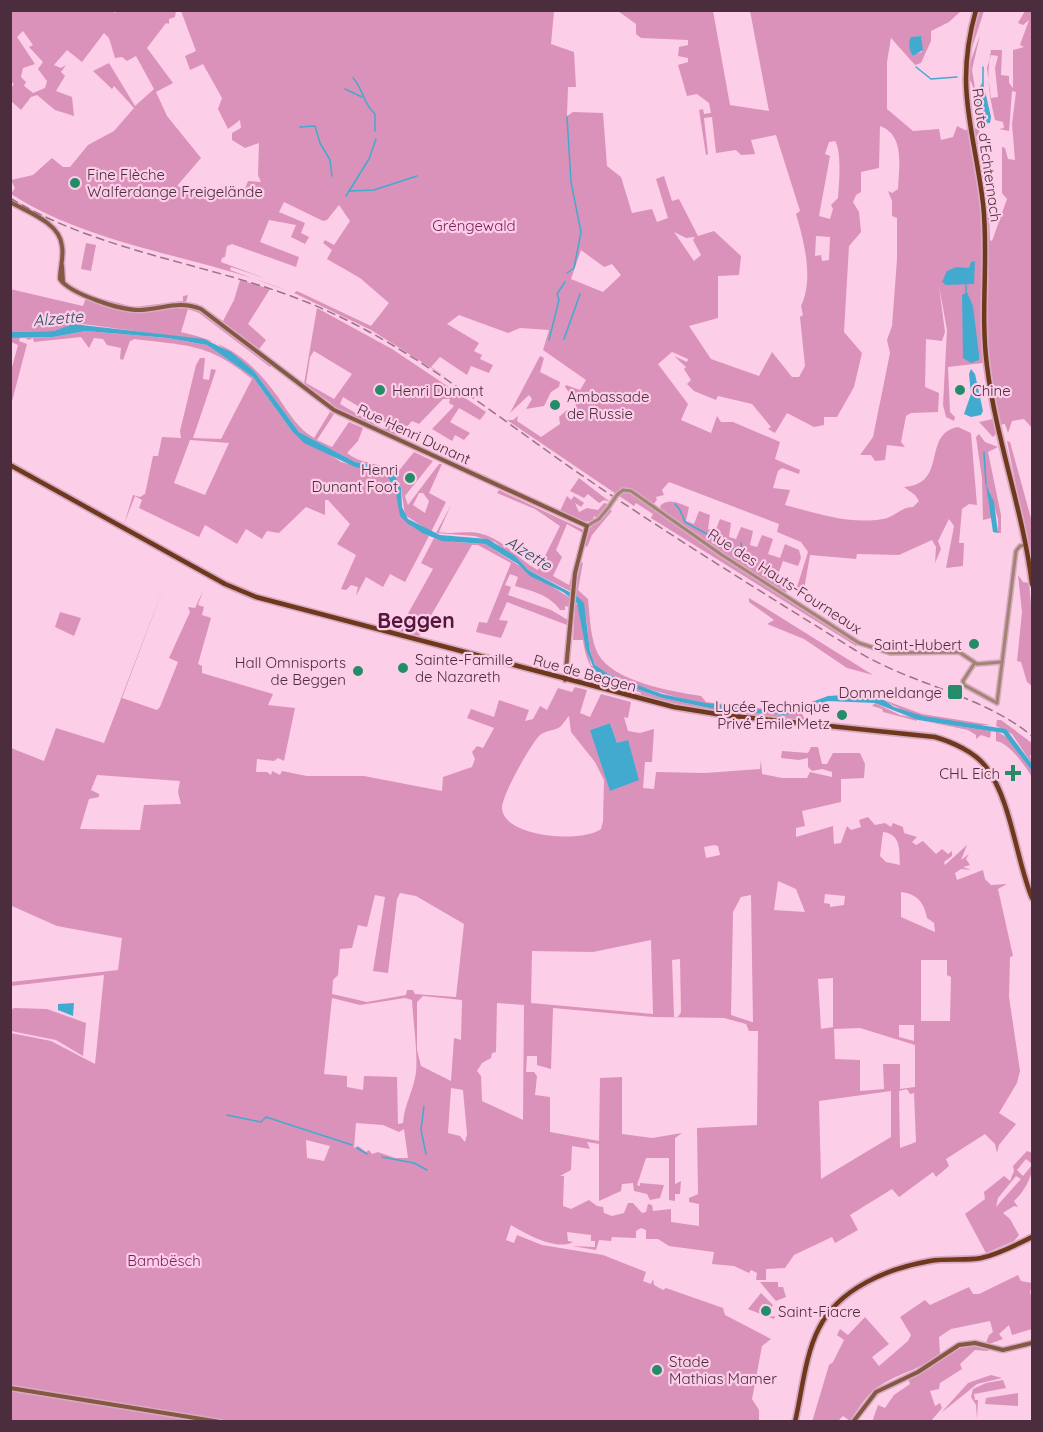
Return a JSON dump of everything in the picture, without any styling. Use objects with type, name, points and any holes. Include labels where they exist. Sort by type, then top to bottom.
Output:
[{"type":"main road","name":"Route d'Echternach","points":[[975,10],[968,44],[964,84],[984,217],[985,339],[992,396],[1026,545],[1032,584]]},
{"type":"main road","name":"Rue Henri Dunant","points":[[10,202],[55,230],[62,243],[63,283],[69,288],[127,309],[143,310],[174,303],[192,306],[222,324],[334,410],[587,526]]},
{"type":"main road","name":"Rue de Beggen","points":[[10,465],[225,584],[249,595],[642,700],[712,714],[935,737],[952,743],[977,758],[987,768],[998,789],[1023,876],[1032,898]]},
{"type":"main road","points":[[566,680],[576,563],[587,535],[587,526]]},
{"type":"main road","points":[[795,1422],[816,1334],[827,1314],[849,1294],[901,1268],[929,1261],[979,1258],[1032,1237]]},
{"type":"main road","points":[[853,1422],[876,1392],[918,1372],[959,1345],[975,1343],[1003,1350],[1032,1343]]},
{"type":"main road","points":[[10,1388],[220,1422]]},
{"type":"street","name":"Rue des Hauts-Fourneaux","points":[[587,526],[599,519],[616,495],[623,490],[631,491],[722,555],[859,643],[890,653],[959,652],[974,664],[1002,662]]},
{"type":"street","points":[[974,664],[963,681],[964,685],[997,703],[1016,551],[1020,546],[1026,545]]},
{"type":"green space","name":"Gréngewald","points":[[113,10],[114,13],[120,10],[176,11],[175,17],[169,19],[169,24],[166,23],[147,48],[173,83],[156,92],[167,116],[201,158],[177,186],[190,191],[241,199],[248,181],[261,182],[258,175],[259,143],[245,148],[232,140],[232,133],[241,128],[240,120],[228,129],[218,109],[222,98],[203,64],[190,70],[185,56],[196,51],[181,11],[554,11],[551,44],[574,52],[576,87],[568,87],[567,116],[573,112],[603,113],[607,166],[621,177],[632,213],[652,209],[657,222],[668,218],[656,179],[664,176],[672,201],[679,199],[698,236],[714,231],[741,256],[739,275],[718,276],[718,318],[689,326],[711,359],[759,376],[772,352],[792,377],[799,377],[805,366],[800,317],[803,315],[801,306],[807,284],[806,260],[796,214],[800,211],[776,135],[751,140],[755,154],[741,155],[736,150],[716,153],[712,117],[704,118],[708,154],[706,155],[699,110],[703,109],[704,114],[711,113],[709,103],[697,94],[687,96],[678,65],[688,62],[688,58],[678,56],[679,47],[688,45],[688,40],[641,38],[636,34],[636,24],[618,11],[713,11],[730,105],[769,111],[750,11],[961,11],[949,22],[931,31],[931,41],[921,63],[915,65],[891,38],[887,62],[887,109],[913,131],[939,129],[941,140],[953,137],[957,126],[965,130],[979,128],[980,143],[977,144],[989,208],[990,240],[992,241],[1007,199],[1002,193],[1002,147],[1005,148],[1008,159],[1015,160],[1012,124],[1016,92],[1012,91],[1009,131],[999,129],[1004,128],[1003,122],[995,120],[990,93],[989,80],[991,98],[998,97],[995,68],[998,56],[991,55],[990,60],[991,50],[1002,50],[1001,75],[1009,76],[1009,83],[1013,88],[1013,50],[1024,47],[1020,45],[1029,20],[1023,25],[1018,23],[1025,11],[1032,11],[1032,428],[1024,419],[1012,421],[1008,433],[1005,424],[998,425],[992,396],[988,397],[983,363],[948,367],[950,412],[955,417],[954,421],[946,417],[943,405],[947,330],[939,286],[945,332],[942,341],[926,339],[925,387],[939,393],[938,412],[911,413],[906,416],[901,442],[905,447],[887,445],[885,460],[875,461],[871,455],[860,455],[873,437],[890,353],[887,340],[892,326],[897,259],[897,218],[892,216],[892,201],[888,191],[892,193],[898,189],[899,152],[894,136],[880,126],[879,168],[861,172],[861,192],[856,195],[853,202],[859,212],[861,232],[849,246],[844,332],[862,353],[854,387],[837,417],[824,417],[824,425],[814,427],[787,413],[775,433],[768,429],[771,427],[752,404],[718,396],[716,400],[694,391],[687,384],[691,380],[684,369],[686,367],[674,356],[687,362],[688,359],[672,352],[658,364],[688,404],[681,420],[711,433],[717,416],[721,422],[733,422],[780,442],[775,459],[800,470],[799,474],[782,468],[778,471],[773,488],[790,490],[785,505],[833,517],[858,520],[883,519],[913,507],[919,501],[904,487],[918,484],[926,477],[931,469],[940,439],[947,431],[958,427],[971,433],[977,505],[969,504],[962,509],[959,543],[964,543],[963,566],[946,568],[954,526],[949,519],[938,541],[941,549],[935,563],[936,547],[932,540],[899,555],[857,554],[856,559],[810,555],[804,590],[797,587],[808,552],[801,542],[777,532],[779,524],[669,482],[662,490],[664,495],[656,497],[657,500],[652,506],[663,513],[660,506],[667,502],[689,507],[686,521],[694,524],[699,511],[710,515],[708,529],[715,532],[720,519],[731,523],[729,537],[736,539],[741,527],[753,531],[750,545],[757,547],[762,535],[773,539],[768,554],[780,558],[785,544],[799,550],[801,558],[798,566],[783,561],[775,583],[789,588],[784,595],[859,643],[856,646],[651,518],[653,514],[636,503],[634,506],[507,420],[513,420],[518,416],[517,421],[541,437],[560,424],[559,417],[567,410],[577,412],[575,400],[565,387],[566,385],[580,390],[586,380],[543,350],[549,330],[520,328],[508,333],[459,315],[447,324],[479,343],[474,351],[482,355],[480,359],[493,365],[489,373],[471,366],[467,375],[440,357],[431,367],[447,378],[371,330],[294,293],[297,291],[371,326],[389,303],[360,278],[327,259],[332,250],[323,243],[325,240],[334,245],[350,221],[339,205],[327,220],[323,221],[284,202],[279,212],[305,223],[301,233],[309,237],[305,244],[291,237],[296,225],[269,220],[260,242],[299,257],[296,267],[232,244],[227,246],[225,257],[221,262],[267,279],[231,267],[230,270],[256,279],[78,227],[11,194],[15,188],[11,180],[33,175],[52,158],[63,167],[70,167],[88,145],[114,131],[134,108],[114,86],[112,89],[93,71],[109,63],[135,106],[154,89],[136,56],[127,61],[122,57],[115,58],[109,38],[104,33],[82,62],[67,50],[54,65],[61,68],[66,65],[61,72],[65,76],[56,91],[72,97],[74,116],[55,110],[37,95],[31,97],[21,110],[11,101],[11,88],[14,84],[10,81],[11,11]],"holes":[[[23,31],[33,45],[29,47],[43,62],[38,69],[47,81],[45,88],[33,93],[24,86],[26,82],[21,77],[23,68],[35,64],[17,37]],[[920,36],[922,52],[912,55],[910,40]],[[835,141],[839,160],[839,185],[838,198],[831,205],[833,209],[830,219],[819,216],[830,156],[825,154],[829,142]],[[674,232],[686,238],[695,237],[693,240],[701,255],[694,261]],[[816,236],[830,237],[829,260],[822,261],[821,255],[815,256]],[[581,250],[604,267],[612,264],[621,275],[603,292],[571,279]]]},
{"type":"green space","points":[[976,11],[984,11],[970,54]]},
{"type":"green space","points":[[980,35],[972,70],[981,124],[974,89],[969,79],[968,122],[968,68]]},
{"type":"green space","points":[[86,243],[96,245],[91,271],[81,269]]},
{"type":"green space","points":[[240,280],[270,289],[248,324],[266,340],[256,353],[271,365],[270,367],[199,313],[188,309],[181,332],[213,342],[83,324],[54,331],[11,332],[10,289],[83,306],[87,295],[134,307],[183,301],[183,296],[188,295],[186,302],[202,306],[223,321],[234,300]]},
{"type":"green space","points":[[317,308],[392,349],[486,412],[480,420],[459,408],[450,422],[470,433],[464,440],[455,435],[452,441],[432,429],[454,406],[449,403],[450,399],[443,399],[419,424],[412,421],[398,437],[329,406],[331,403],[311,389],[308,392],[301,383],[304,384]],"holes":[[[314,351],[352,374],[334,399],[306,383],[310,357]],[[343,397],[386,423],[383,429],[340,404]]]},
{"type":"green space","points":[[86,331],[168,338],[207,345],[253,377],[291,430],[341,462],[385,473],[392,482],[399,506],[407,521],[429,536],[405,582],[390,574],[383,587],[366,577],[356,596],[358,587],[351,585],[346,590],[341,589],[356,555],[337,544],[350,524],[328,500],[325,500],[325,515],[306,507],[279,533],[267,531],[262,539],[246,529],[237,544],[205,525],[199,537],[139,508],[142,500],[135,496],[124,524],[133,495],[140,497],[145,494],[153,456],[158,456],[162,437],[181,438],[180,431],[196,365],[200,358],[205,358],[203,379],[209,380],[211,369],[216,370],[193,438],[221,439],[252,379],[237,367],[210,352],[184,345],[135,339],[130,341],[123,360],[120,359],[121,348],[107,345],[103,339],[94,338],[89,348],[81,337],[34,342],[33,338],[29,340],[25,338],[53,337]],"holes":[[[190,440],[229,443],[205,495],[174,483]]]},
{"type":"green space","points":[[11,338],[20,338],[19,341],[27,344],[11,405],[11,371],[18,345],[11,342]]},
{"type":"green space","points":[[217,344],[236,354],[258,372],[298,425],[314,438],[330,412],[334,414],[317,440],[332,447],[349,422],[363,428],[358,441],[347,453],[365,462],[385,467],[355,462],[299,432],[254,371]]},
{"type":"green space","points":[[540,356],[544,358],[540,372],[560,382],[559,387],[551,392],[544,406],[526,409],[532,399],[529,395],[510,413]]},
{"type":"green space","points":[[993,419],[997,433],[993,437],[979,422]]},
{"type":"green space","points":[[979,434],[985,442],[998,447],[988,452],[1001,515],[1001,533],[998,533],[998,519],[989,489],[993,524],[991,518],[983,520],[982,478],[976,437]]},
{"type":"green space","points":[[1007,441],[1010,442],[1032,522],[1032,564]]},
{"type":"green space","points":[[414,452],[433,461],[405,496],[408,505],[439,464],[442,464],[429,493],[446,502],[431,532],[405,515],[401,488],[395,475],[385,467],[397,473]],"holes":[[[419,493],[423,493],[429,501],[425,513],[413,505]]]},
{"type":"green space","points":[[579,478],[610,502],[604,500],[599,503],[588,494],[584,498],[570,491]]},
{"type":"green space","points":[[499,490],[584,530],[578,552],[583,533],[567,524],[556,550],[562,557],[553,576],[569,585],[576,557],[570,591],[528,570],[495,542],[474,536],[436,533],[451,505],[439,532],[466,532],[490,537],[505,545],[538,570],[560,526],[535,509],[497,493]]},
{"type":"green space","points":[[567,496],[571,500],[574,496],[584,503],[581,507],[575,503],[579,512],[587,508],[598,510],[604,503],[608,504],[597,518],[594,516],[593,521],[583,522],[560,511]]},
{"type":"green space","points":[[609,509],[612,511],[592,535],[587,547],[584,545],[590,528]]},
{"type":"green space","points":[[434,538],[485,544],[570,598],[569,607],[565,606],[565,610],[560,610],[546,597],[515,586],[518,577],[510,574],[505,585],[511,587],[508,595],[551,610],[568,620],[567,625],[507,602],[499,620],[508,621],[501,638],[476,632],[479,622],[487,623],[511,563],[478,545],[472,545],[419,636],[401,631],[401,626],[433,569],[421,563]]},
{"type":"green space","points":[[583,562],[578,590],[588,599],[593,641],[598,654],[606,664],[617,672],[644,684],[701,696],[706,702],[780,711],[726,708],[697,702],[640,686],[598,669],[590,650],[584,611],[575,594],[579,564]]},
{"type":"green space","points":[[1018,575],[1023,582],[1029,583],[1032,616],[1032,686],[1027,682],[1021,662],[1017,661],[1022,612]]},
{"type":"green space","name":"Bambësch","points":[[166,581],[122,698],[157,710],[160,707],[178,662],[169,658],[190,612],[188,607],[195,608],[203,591],[198,605],[204,607],[202,615],[211,618],[198,664],[202,666],[202,673],[273,694],[268,705],[295,708],[284,761],[278,758],[274,761],[257,759],[256,772],[267,772],[271,775],[272,771],[280,775],[282,771],[307,776],[364,776],[442,791],[443,777],[472,767],[475,759],[472,752],[477,746],[483,748],[494,728],[467,718],[471,709],[494,717],[499,700],[529,710],[525,721],[533,719],[540,706],[547,710],[558,688],[572,692],[575,687],[587,690],[580,713],[590,717],[601,694],[631,702],[628,718],[624,717],[628,731],[640,733],[654,729],[652,762],[645,762],[643,788],[654,789],[656,772],[705,773],[760,769],[761,760],[762,774],[782,778],[807,778],[810,772],[832,777],[832,772],[822,769],[812,771],[808,767],[808,758],[799,760],[781,758],[782,751],[808,753],[811,747],[818,747],[822,764],[827,764],[833,753],[860,753],[865,764],[864,778],[841,779],[841,802],[802,811],[805,826],[796,828],[796,837],[833,826],[834,844],[841,843],[847,826],[851,830],[861,827],[859,820],[868,817],[875,825],[885,823],[891,827],[893,823],[903,827],[904,833],[917,837],[912,842],[916,845],[923,841],[936,854],[942,849],[948,854],[952,851],[952,856],[944,862],[945,865],[967,845],[961,860],[969,854],[966,859],[970,865],[963,867],[971,870],[961,869],[955,873],[957,880],[983,870],[985,879],[991,885],[1007,884],[998,889],[1013,956],[1010,957],[1009,997],[1020,1071],[1017,1083],[999,1113],[1016,1124],[999,1145],[997,1153],[995,1144],[985,1134],[946,1159],[949,1166],[936,1177],[933,1172],[899,1197],[892,1189],[850,1215],[858,1230],[835,1243],[832,1237],[794,1255],[785,1268],[766,1269],[766,1280],[756,1280],[757,1273],[751,1270],[749,1273],[734,1266],[712,1264],[714,1252],[669,1246],[658,1239],[646,1239],[646,1230],[641,1228],[636,1231],[636,1238],[612,1237],[611,1241],[599,1240],[596,1250],[572,1246],[595,1247],[595,1241],[591,1241],[591,1235],[567,1232],[568,1241],[573,1242],[550,1243],[511,1225],[506,1240],[514,1243],[517,1235],[542,1245],[603,1255],[646,1272],[643,1281],[651,1284],[653,1279],[654,1285],[663,1290],[666,1288],[723,1308],[725,1315],[771,1339],[762,1346],[752,1399],[759,1410],[759,1421],[11,1421],[11,1033],[51,1041],[95,1064],[104,975],[11,986],[11,982],[118,970],[122,938],[57,926],[12,906],[11,920],[11,748],[44,761],[56,728],[104,743]],"holes":[[[569,716],[571,732],[595,762],[604,780],[603,821],[601,829],[592,833],[563,836],[530,832],[506,819],[502,809],[517,771],[535,741],[541,734],[560,727]],[[610,723],[617,743],[590,730]],[[97,775],[180,781],[178,792],[181,804],[144,805],[140,830],[80,829],[89,799],[99,797],[99,794],[91,790]],[[883,832],[894,836],[899,849],[900,865],[886,862],[880,856]],[[718,846],[720,855],[706,858],[704,847]],[[778,881],[796,889],[805,912],[774,910]],[[901,892],[919,900],[927,918],[934,923],[935,932],[901,917]],[[400,893],[416,896],[464,924],[456,997],[415,994],[413,990],[407,990],[406,995],[367,1002],[332,994],[333,980],[338,975],[340,949],[352,948],[358,925],[367,927],[375,895],[385,897],[373,971],[388,973],[397,899]],[[825,894],[845,896],[844,905],[830,907],[830,904],[824,903]],[[751,895],[753,1022],[731,1015],[733,912],[741,897]],[[651,940],[653,1014],[531,1003],[532,951],[593,952]],[[680,959],[681,1012],[678,1017],[674,1017],[672,960]],[[921,960],[947,960],[947,975],[951,977],[950,1021],[921,1021]],[[833,978],[833,1027],[821,1029],[818,979]],[[423,996],[462,1000],[461,1040],[454,1038],[451,1081],[421,1066],[417,1050],[417,1002]],[[332,998],[360,1005],[405,998],[412,1000],[416,1072],[403,1123],[398,1124],[397,1077],[364,1076],[363,1090],[347,1087],[347,1076],[324,1074]],[[497,1003],[524,1005],[523,1120],[482,1101],[481,1076],[477,1071],[482,1063],[496,1052]],[[553,1008],[653,1017],[724,1018],[746,1024],[749,1031],[758,1031],[757,1125],[697,1128],[698,1194],[689,1198],[689,1202],[699,1204],[699,1226],[671,1222],[671,1209],[653,1211],[652,1205],[648,1204],[646,1212],[642,1213],[633,1203],[628,1203],[624,1213],[612,1216],[604,1213],[603,1207],[589,1200],[571,1209],[563,1206],[564,1176],[560,1176],[571,1170],[572,1146],[590,1149],[587,1142],[599,1144],[599,1201],[621,1191],[622,1184],[633,1183],[634,1191],[647,1194],[650,1200],[660,1198],[664,1185],[640,1183],[640,1186],[637,1185],[646,1158],[669,1158],[669,1200],[675,1201],[675,1194],[680,1194],[681,1181],[675,1184],[675,1138],[682,1133],[652,1138],[622,1134],[622,1077],[600,1078],[599,1141],[550,1132],[550,1097],[535,1095],[537,1076],[534,1072],[526,1072],[527,1056],[537,1056],[537,1065],[551,1069]],[[899,1025],[914,1025],[914,1041],[899,1037]],[[860,1028],[915,1045],[915,1087],[900,1089],[900,1064],[883,1064],[884,1089],[860,1091],[860,1060],[835,1059],[834,1029]],[[451,1088],[463,1090],[467,1134],[465,1142],[460,1136],[448,1133]],[[907,1089],[910,1094],[914,1093],[916,1142],[900,1148],[899,1091]],[[891,1091],[891,1137],[821,1179],[819,1101]],[[356,1123],[383,1125],[399,1132],[404,1129],[408,1158],[395,1158],[378,1152],[372,1154],[369,1150],[366,1152],[358,1146],[354,1148]],[[306,1140],[330,1146],[324,1161],[307,1158]]]},
{"type":"green space","points":[[749,598],[873,675],[847,668],[804,639],[767,624],[774,620],[749,602]]},
{"type":"green space","points":[[575,601],[580,610],[591,665],[606,678],[662,698],[719,710],[784,715],[831,701],[802,714],[805,720],[719,712],[640,697],[641,693],[610,681],[595,672],[590,665],[583,640],[573,640]]},
{"type":"green space","points":[[60,612],[81,618],[74,636],[55,627]]},
{"type":"green space","points":[[884,700],[922,714],[991,725],[964,724],[922,717]]},
{"type":"green space","points":[[875,703],[900,715],[916,718],[917,721],[883,712],[882,709],[872,706]]},
{"type":"green space","points":[[997,720],[1001,720],[1032,743],[1030,756],[1032,764],[1012,734],[996,726]]},
{"type":"green space","points":[[924,721],[991,731],[990,738],[981,735],[976,739],[976,735],[968,730]]},
{"type":"green space","points":[[996,731],[1008,738],[1032,771],[1032,777],[1011,750],[996,741]]},
{"type":"green space","points":[[14,1008],[47,1009],[86,1023],[83,1056],[56,1040],[11,1031],[11,1010]]},
{"type":"green space","points":[[1027,1151],[1032,1153],[1032,1164],[1026,1159],[1017,1170],[1023,1176],[1032,1165],[1027,1184],[1014,1201],[1018,1207],[1014,1206],[1003,1213],[1010,1219],[1019,1235],[1014,1241],[986,1253],[965,1214],[985,1199],[984,1192],[1004,1176],[1010,1181],[1014,1171],[1013,1166]],"holes":[[[1016,1176],[1021,1179],[996,1207],[998,1198]]]},
{"type":"green space","points":[[1018,1275],[1021,1281],[1032,1283],[1030,1293],[1032,1329],[1012,1335],[1009,1325],[999,1334],[1003,1339],[989,1344],[986,1343],[993,1332],[990,1321],[951,1329],[939,1337],[940,1354],[876,1388],[850,1421],[843,1416],[838,1421],[812,1422],[829,1365],[833,1362],[844,1340],[837,1335],[840,1329],[848,1335],[865,1317],[889,1344],[872,1357],[879,1366],[908,1341],[911,1335],[900,1317],[925,1300],[930,1305],[969,1287],[973,1294],[979,1294]]},
{"type":"green space","points":[[760,1282],[778,1282],[778,1287],[783,1287],[786,1297],[776,1301]]},
{"type":"green space","points":[[761,1293],[773,1305],[771,1308],[762,1304],[760,1312],[767,1316],[748,1309]]},
{"type":"green space","points":[[975,1345],[989,1349],[988,1351],[975,1350],[960,1364],[962,1369],[940,1383],[939,1389],[930,1391],[935,1406],[940,1403],[942,1408],[931,1421],[872,1422],[878,1405],[885,1408],[894,1395],[910,1384],[908,1379],[956,1349]]},
{"type":"green space","points":[[991,1375],[1002,1378],[977,1384],[941,1413],[968,1383]]},
{"type":"green space","points":[[1003,1380],[1006,1388],[974,1394],[975,1400],[978,1400],[977,1419],[976,1405],[971,1397],[973,1389],[986,1383]]},
{"type":"green space","points":[[1018,1393],[1018,1406],[985,1404],[986,1398]]},
{"type":"water","points":[[921,36],[923,50],[913,56],[909,44],[910,39]]},
{"type":"water","points":[[983,82],[991,117],[990,123],[981,124],[977,96]]},
{"type":"water","points":[[975,261],[974,284],[946,285],[942,282],[947,271],[956,267],[969,268],[971,262]]},
{"type":"water","points":[[967,292],[973,306],[979,355],[979,360],[971,363],[963,358],[962,295]]},
{"type":"water","name":"Alzette","points":[[73,324],[204,339],[231,352],[254,371],[299,432],[355,462],[385,467],[395,475],[401,488],[402,507],[408,519],[440,535],[488,539],[515,556],[528,570],[577,596],[584,603],[590,651],[595,665],[608,674],[662,694],[705,703],[784,712],[828,696],[844,695],[884,700],[894,707],[923,716],[1006,729],[1032,764],[1032,771],[1003,733],[918,720],[875,703],[828,701],[797,713],[784,715],[719,710],[662,698],[606,678],[594,669],[586,649],[577,603],[563,592],[530,576],[518,564],[485,544],[442,541],[422,533],[407,523],[400,516],[395,488],[385,473],[355,467],[304,443],[291,430],[253,377],[207,345],[168,338],[86,331],[53,337],[11,338],[10,332],[54,331]]},
{"type":"water","points":[[971,369],[975,374],[983,411],[981,415],[971,417],[964,414],[971,394],[969,374]]},
{"type":"water","points":[[986,484],[994,502],[998,533],[993,532]]},
{"type":"water","points":[[610,723],[617,743],[628,740],[639,780],[610,791],[590,730]]},
{"type":"water","points":[[74,1003],[73,1016],[58,1010],[58,1004]]},
{"type":"waterway","points":[[916,67],[931,79],[957,77]]},
{"type":"waterway","points":[[983,67],[983,84]]},
{"type":"waterway","points":[[353,78],[368,106],[375,114],[375,131]]},
{"type":"waterway","points":[[345,89],[362,97]]},
{"type":"waterway","points":[[567,117],[571,182],[581,232],[574,268],[567,273]]},
{"type":"waterway","points":[[300,127],[315,126],[320,143],[330,160],[332,176]]},
{"type":"waterway","points":[[346,196],[369,159],[376,139]]},
{"type":"waterway","points":[[349,191],[374,190],[417,176]]},
{"type":"waterway","points":[[549,340],[559,300],[557,294],[565,282]]},
{"type":"waterway","points":[[966,285],[966,292]]},
{"type":"waterway","points":[[564,339],[580,294]]},
{"type":"waterway","points":[[984,452],[986,484]]},
{"type":"waterway","points":[[675,504],[685,522],[747,556]]},
{"type":"waterway","points":[[741,543],[743,554]]},
{"type":"waterway","points":[[424,1106],[421,1130],[426,1154]]},
{"type":"waterway","points":[[227,1115],[261,1122],[266,1117],[352,1145]]},
{"type":"waterway","points":[[357,1148],[367,1154]]},
{"type":"waterway","points":[[382,1157],[414,1163],[427,1170]]},
{"type":"railway","points":[[10,198],[47,218],[85,233],[284,294],[356,325],[421,363],[574,470],[713,562],[855,650],[899,672],[991,710],[1032,736]]},
{"type":"place","name":"Fine Flèche Walferdange Freigelände","points":[[75,183]]},
{"type":"place","name":"Henri Dunant","points":[[380,390]]},
{"type":"place","name":"Chine","points":[[960,390]]},
{"type":"place","name":"Ambassade de Russie","points":[[555,405]]},
{"type":"place","name":"Henri Dunant Foot","points":[[410,478]]},
{"type":"place","name":"Saint-Hubert","points":[[974,644]]},
{"type":"place","name":"Sainte-Famille de Nazareth","points":[[403,668]]},
{"type":"place","name":"Hall Omnisports de Beggen","points":[[358,671]]},
{"type":"place","name":"Dommeldange","points":[[955,692]]},
{"type":"place","name":"Lycée Technique Privé Émile Metz","points":[[842,715]]},
{"type":"place","name":"CHL Eich","points":[[1013,773]]},
{"type":"place","name":"Saint-Fiacre","points":[[766,1311]]},
{"type":"place","name":"Stade Mathias Mamer","points":[[657,1370]]},
{"type":"district","name":"Beggen","points":[[416,620]]}]
